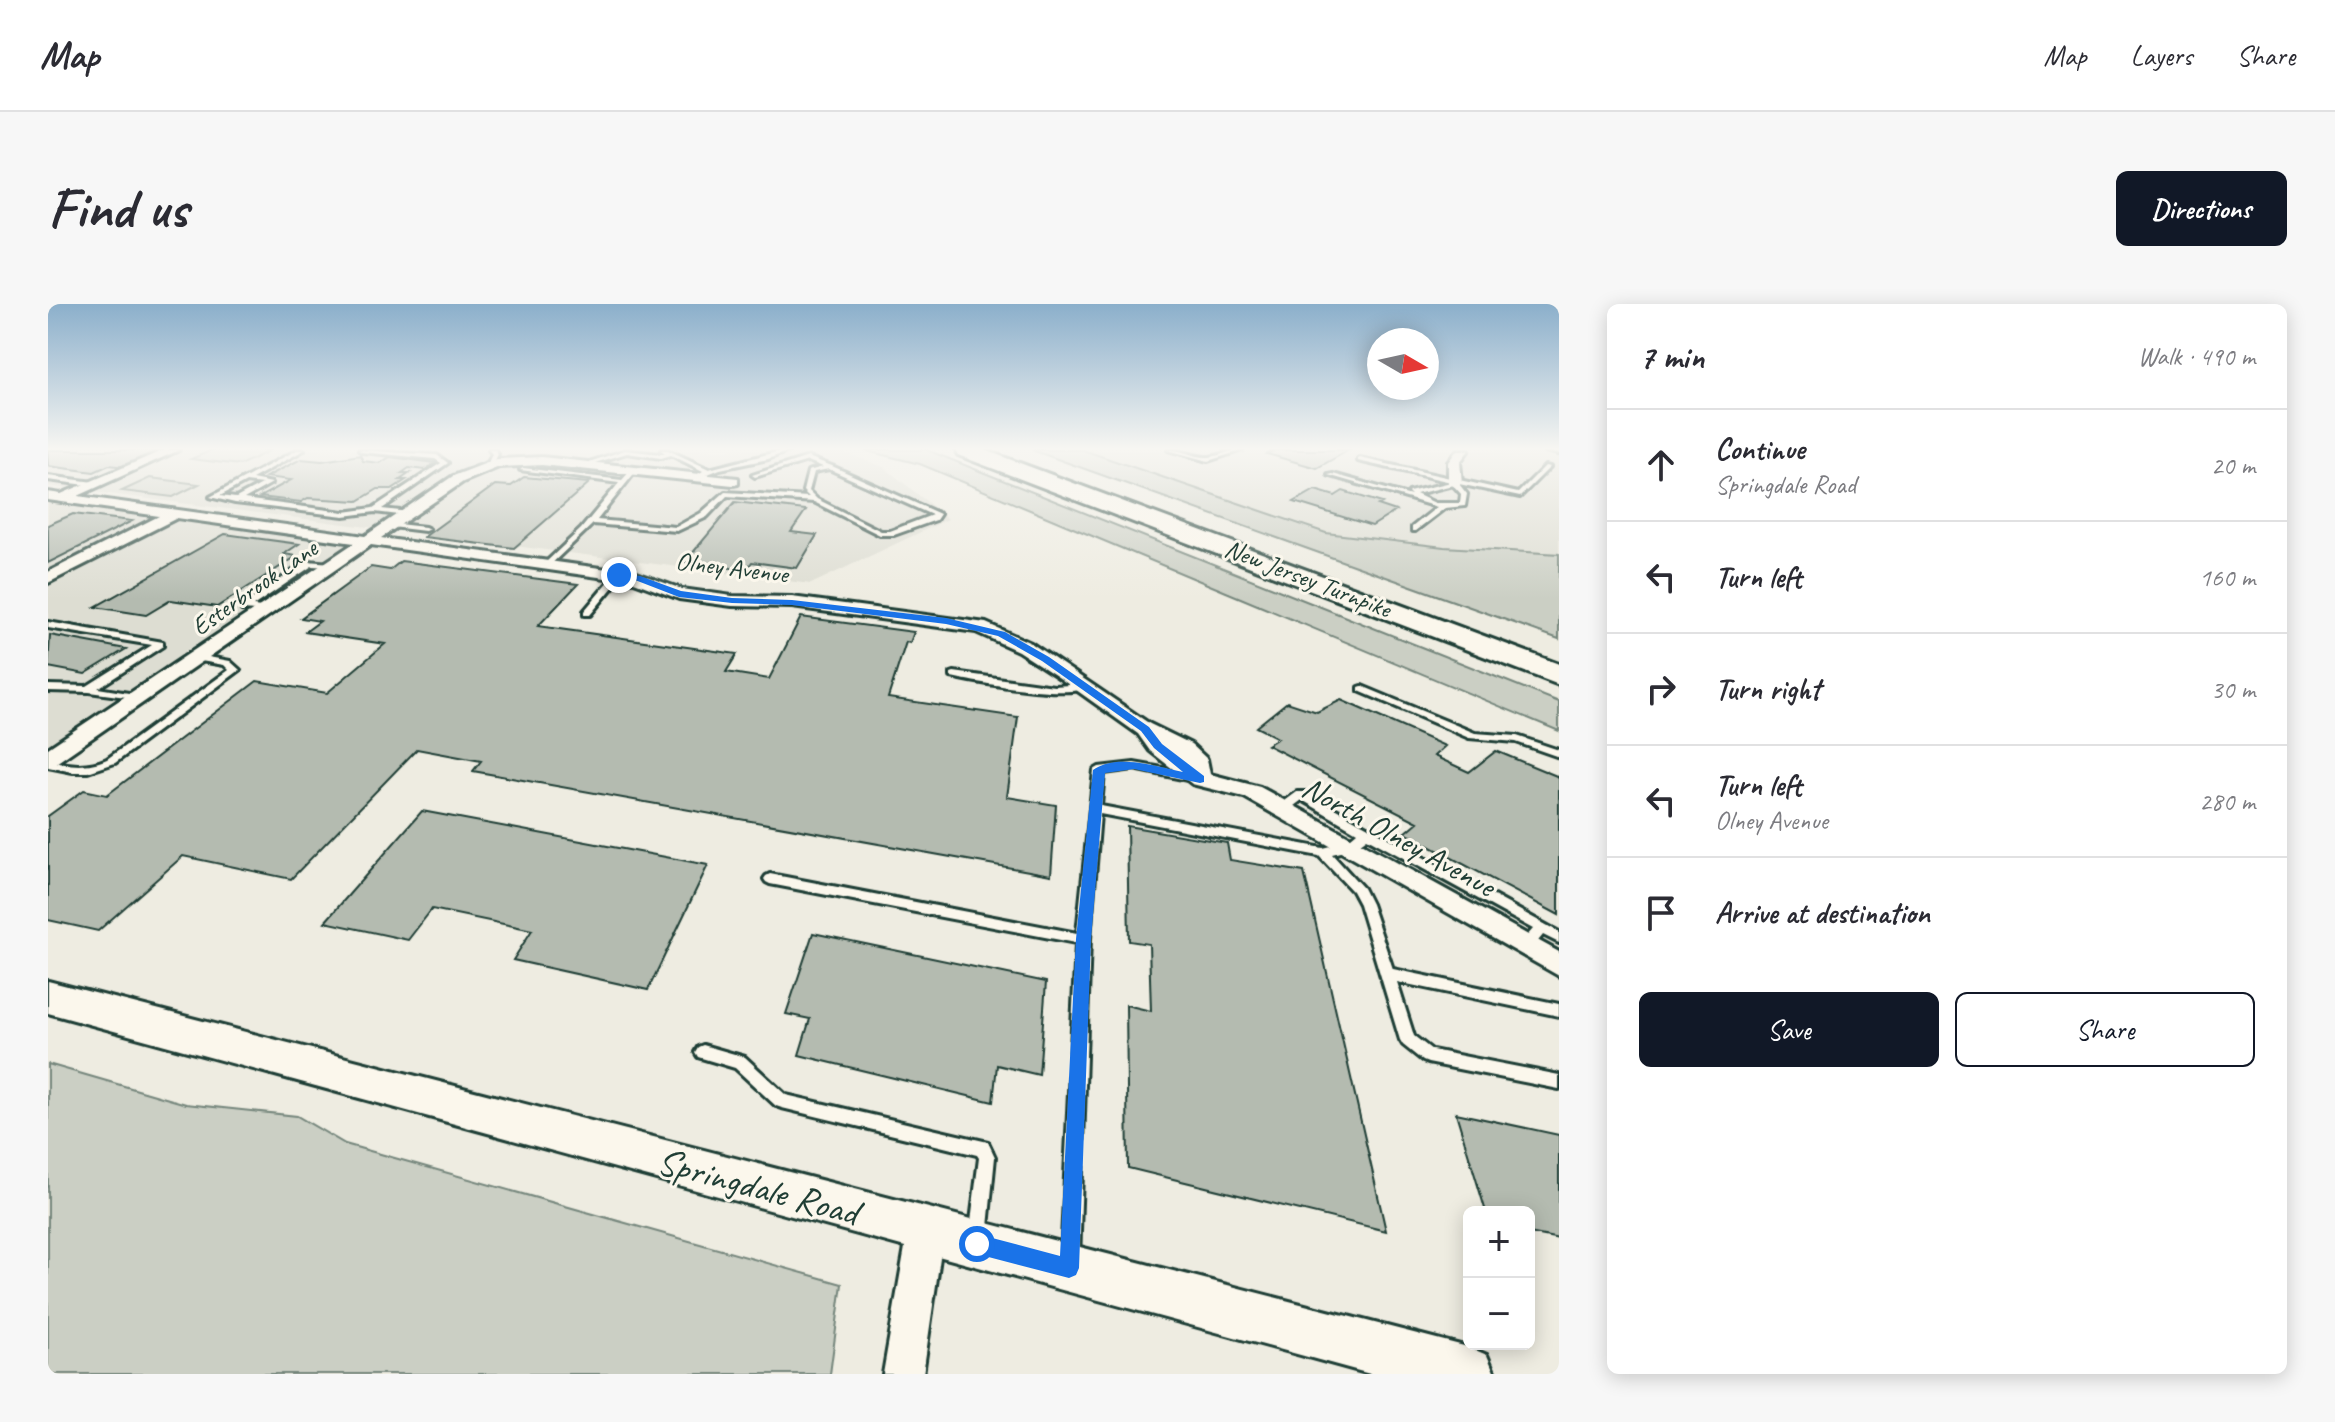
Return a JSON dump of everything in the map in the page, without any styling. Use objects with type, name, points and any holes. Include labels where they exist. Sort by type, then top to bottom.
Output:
[{"type":"highway","name":"New Jersey Turnpike","points":[[1098,500],[1559,675]]},
{"type":"highway","name":"New Jersey Turnpike","points":[[1138,500],[1559,656]]},
{"type":"main road","name":"Springdale Road","points":[[48,997],[1467,1374]]},
{"type":"street","name":"Olney Avenue","points":[[77,500],[619,575],[637,578],[679,594],[732,601],[805,604],[980,627],[1001,634],[1046,659],[1145,729],[1158,746],[1200,779]]},
{"type":"street","name":"Esterbrook Lane","points":[[48,758],[427,500]]},
{"type":"street","points":[[48,578],[176,513]]},
{"type":"street","points":[[48,738],[71,743]]},
{"type":"street","name":"North Olney Avenue","points":[[1200,779],[1252,792],[1282,809],[1357,839],[1533,937],[1559,965]]},
{"type":"street","points":[[903,1374],[926,1230]]},
{"type":"lane","points":[[229,500],[344,514],[375,510],[407,514]]},
{"type":"lane","points":[[375,510],[390,500]]},
{"type":"lane","points":[[548,565],[609,500]]},
{"type":"lane","points":[[590,522],[677,529],[704,515],[719,500]]},
{"type":"lane","points":[[815,500],[880,533],[905,528],[933,518],[936,514],[904,500]]},
{"type":"lane","points":[[1416,500],[1442,507],[1463,505],[1463,500]]},
{"type":"lane","points":[[1415,529],[1442,507]]},
{"type":"lane","points":[[392,525],[425,529]]},
{"type":"lane","points":[[587,613],[619,575]]},
{"type":"lane","points":[[48,625],[160,644],[89,689]]},
{"type":"lane","points":[[48,764],[81,771],[94,770],[235,670],[227,663],[198,658]]},
{"type":"lane","points":[[954,675],[1054,689],[1085,687]]},
{"type":"lane","points":[[48,688],[89,689],[138,697]]},
{"type":"lane","points":[[1362,689],[1473,736],[1517,739],[1559,754]]},
{"type":"lane","points":[[1069,1268],[1083,939],[1099,770],[1134,766],[1200,779]]},
{"type":"lane","points":[[1095,809],[1323,852],[1357,839]]},
{"type":"lane","points":[[1323,852],[1357,888],[1365,904],[1408,1040],[1428,1056],[1559,1082]]},
{"type":"lane","points":[[770,879],[1083,939]]},
{"type":"lane","points":[[1533,937],[1559,938]]},
{"type":"lane","points":[[1387,974],[1559,1010]]},
{"type":"lane","points":[[703,1052],[740,1062],[782,1101],[982,1148],[987,1157],[977,1244]]},
{"type":"shaded area","points":[[48,500],[369,540],[48,758]]},
{"type":"shaded area","points":[[156,500],[925,500],[948,519],[811,584]]},
{"type":"shaded area","points":[[1006,500],[1052,500],[1559,702],[1559,731]]},
{"type":"shaded area","points":[[1171,500],[1229,500],[1326,533],[1444,547],[1559,554],[1559,639]]},
{"type":"shaded area","points":[[1229,500],[1559,500],[1559,554],[1444,547],[1326,533]]},
{"type":"shaded area","points":[[48,1064],[186,1104],[297,1116],[345,1144],[842,1284],[830,1374],[48,1374]]},
{"type":"building","points":[[475,500],[569,500],[514,548],[424,537]]},
{"type":"building","points":[[1372,500],[1396,511],[1372,526],[1294,502]]},
{"type":"building","points":[[735,502],[806,510],[791,532],[817,535],[797,568],[752,562],[746,570],[685,562]]},
{"type":"building","points":[[73,514],[132,521],[48,563],[48,525]]},
{"type":"building","points":[[225,534],[299,544],[284,554],[297,556],[217,607],[171,600],[146,615],[95,607]]},
{"type":"building","points":[[401,561],[578,584],[538,626],[737,654],[726,672],[769,679],[801,617],[914,632],[910,643],[906,642],[888,698],[1018,717],[1007,797],[1056,805],[1051,875],[473,771],[481,761],[417,749],[291,879],[183,856],[98,931],[48,920],[48,816],[84,790],[107,795],[257,681],[327,693],[385,644],[305,632],[320,621],[301,618],[371,567],[390,570]]},
{"type":"building","points":[[50,635],[126,649],[85,674],[48,667]]},
{"type":"building","points":[[1341,700],[1445,746],[1434,756],[1469,772],[1496,751],[1559,777],[1559,915],[1405,833],[1418,822],[1267,745],[1278,738],[1256,727],[1287,702],[1317,712]]},
{"type":"building","points":[[422,811],[708,865],[648,990],[513,960],[532,930],[432,909],[408,940],[325,922]]},
{"type":"building","points":[[1127,826],[1227,843],[1230,860],[1304,872],[1386,1231],[1128,1168],[1126,1005],[1151,1011],[1149,944],[1129,941]]},
{"type":"building","points":[[813,933],[1046,982],[1039,1075],[997,1065],[993,1102],[799,1055],[810,1019],[786,1014]]},
{"type":"building","points":[[1456,1113],[1559,1135],[1559,1239],[1535,1234],[1535,1206],[1484,1206]]},
{"type":"route","points":[[619,575],[637,578],[679,594],[732,601],[792,602],[946,621],[1001,634],[1046,659],[1145,729],[1158,746],[1200,779],[1134,766],[1099,770],[1083,939],[1069,1268],[977,1244]]}]
